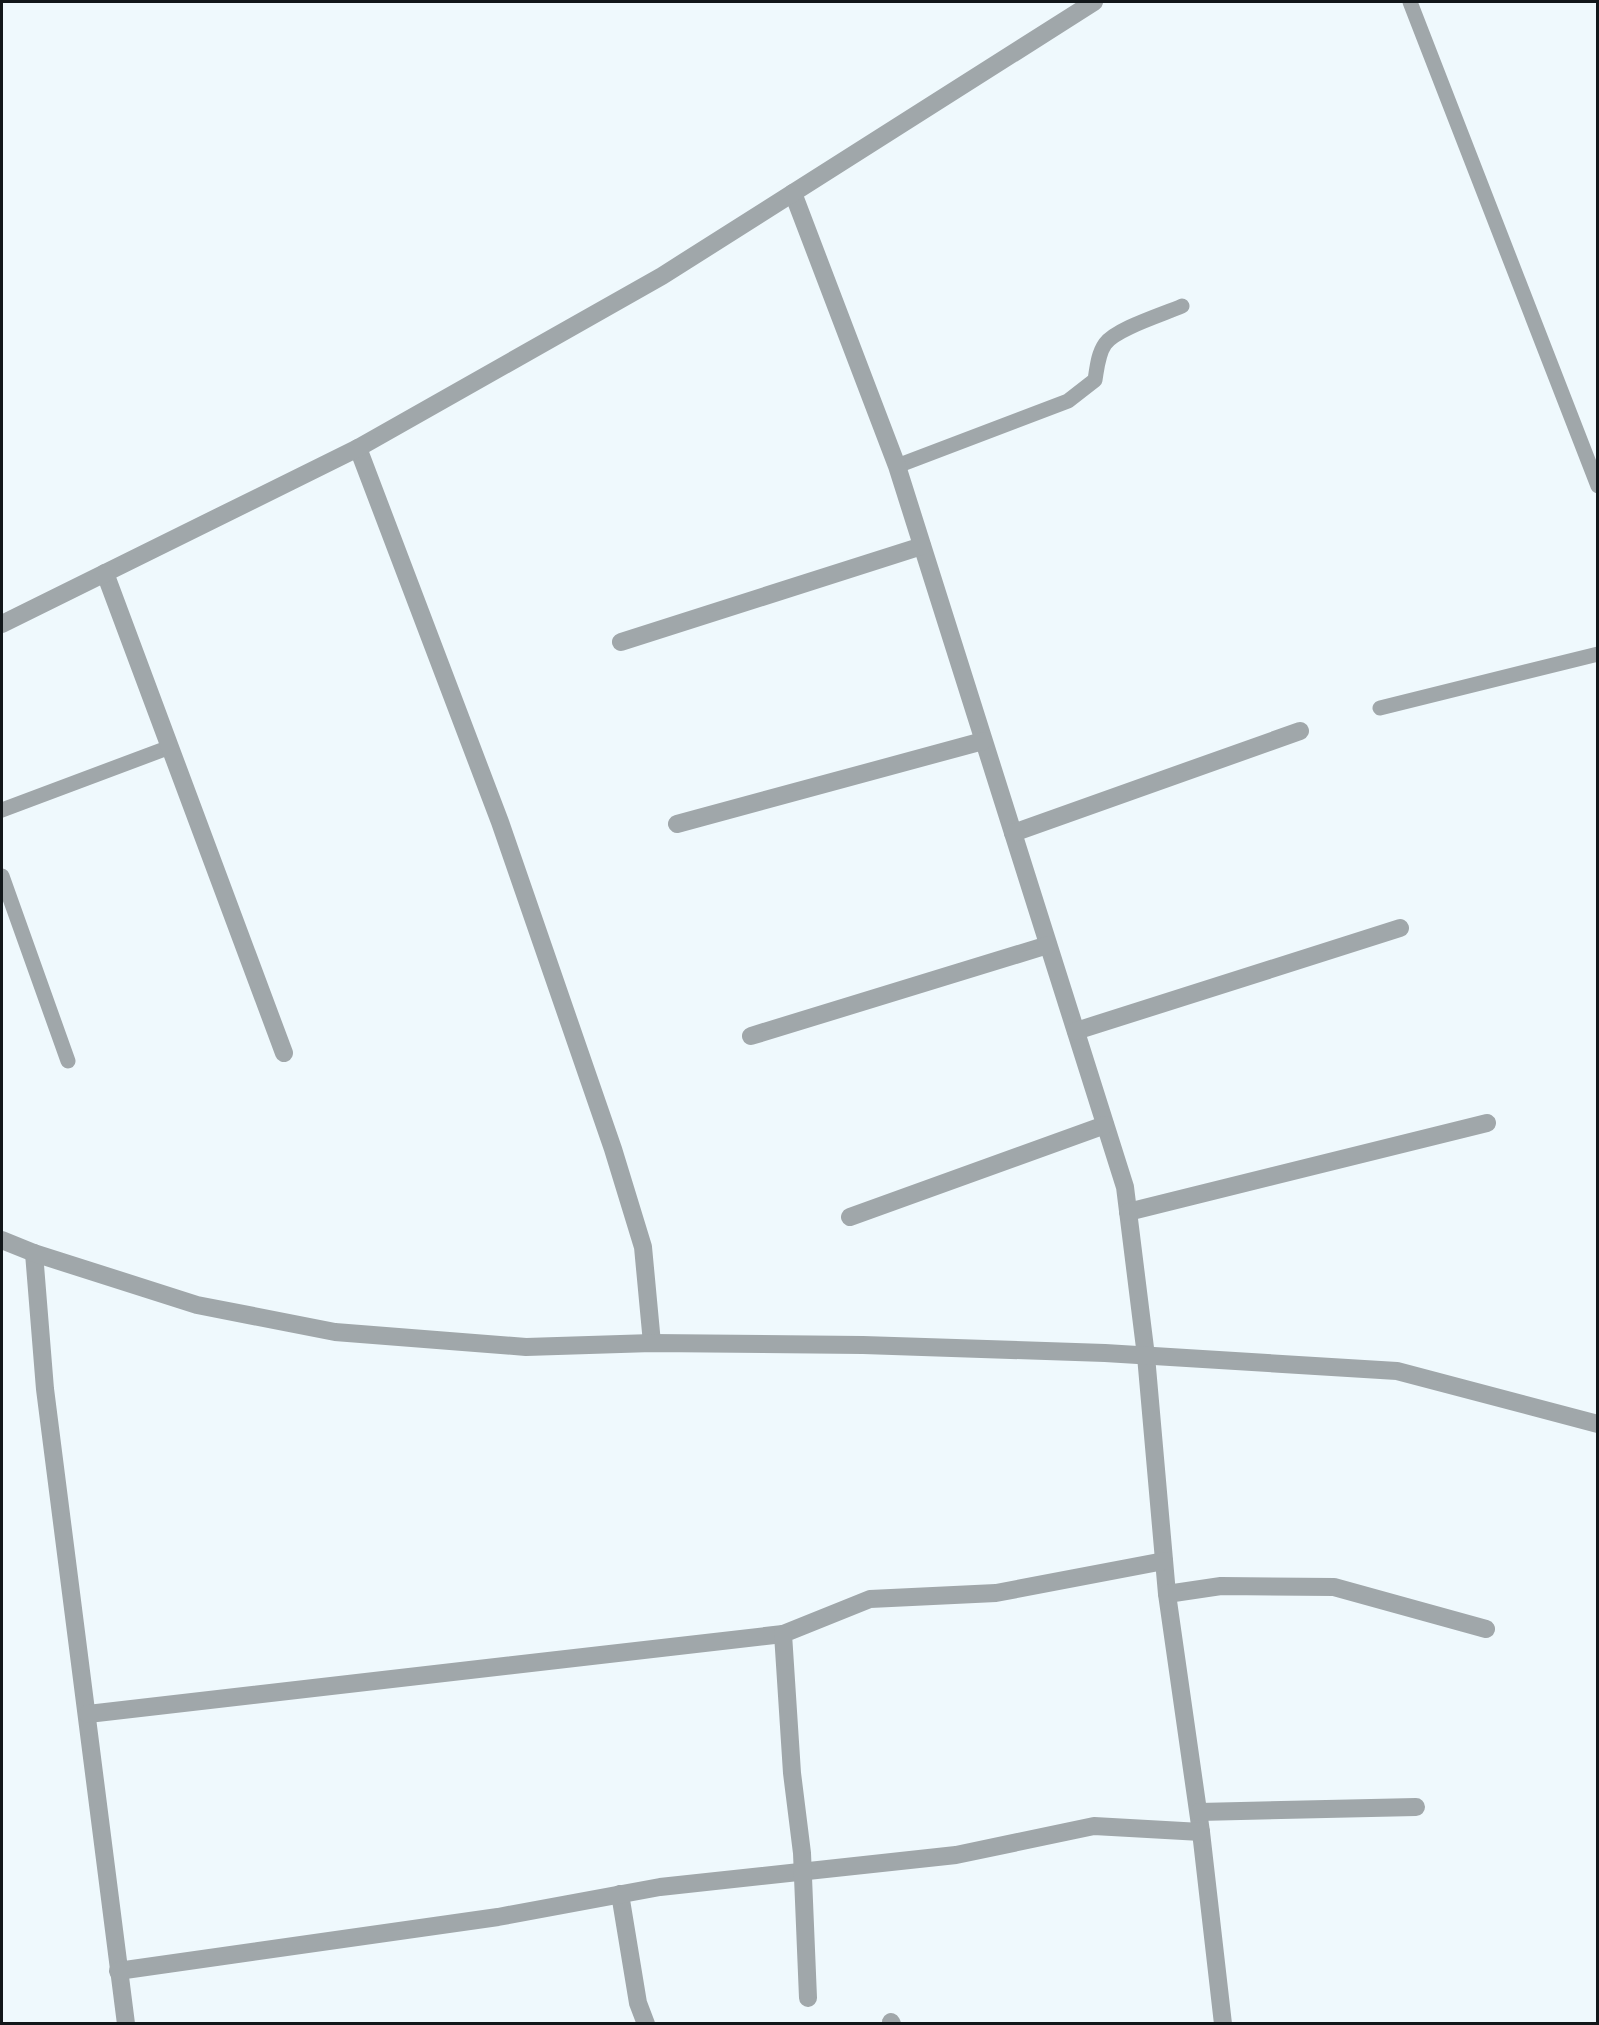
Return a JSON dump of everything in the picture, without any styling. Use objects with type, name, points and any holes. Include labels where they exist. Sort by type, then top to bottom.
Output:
[{"type":"street","points":[[2,624],[358,448],[662,276],[1094,2]]},
{"type":"street","points":[[793,193],[897,466],[1125,1187],[1146,1356],[1167,1594],[1202,1832],[1223,2024]]},
{"type":"street","points":[[358,448],[500,822],[613,1149],[643,1247],[652,1343]]},
{"type":"street","points":[[621,642],[922,546]]},
{"type":"street","points":[[105,573],[284,1053]]},
{"type":"street","points":[[1013,833],[1300,731]]},
{"type":"street","points":[[677,824],[983,741]]},
{"type":"street","points":[[1076,1031],[1400,928]]},
{"type":"street","points":[[751,1036],[1048,945]]},
{"type":"street","points":[[1128,1212],[1487,1124]]},
{"type":"street","points":[[850,1217],[1105,1125]]},
{"type":"street","points":[[2,1240],[34,1253],[197,1305],[335,1332],[526,1347],[652,1343],[863,1345],[1146,1356],[1397,1371],[1598,1424]]},
{"type":"street","points":[[34,1253],[45,1389],[126,2024]]},
{"type":"street","points":[[88,1714],[783,1634],[870,1599],[996,1593],[1164,1561]]},
{"type":"street","points":[[1167,1594],[1221,1586],[1334,1587],[1486,1629]]},
{"type":"street","points":[[783,1634],[792,1773],[802,1870],[808,1998]]},
{"type":"street","points":[[1198,1812],[1416,1807]]},
{"type":"street","points":[[118,1971],[430,1928],[620,1894],[802,1870],[956,1855],[1094,1826],[1202,1832]]},
{"type":"street","points":[[620,1894],[638,2003],[646,2024]]},
{"type":"lane","points":[[1410,2],[1598,486]]},
{"type":"lane","points":[[897,466],[1068,401],[1095,380],[1099,355],[1106,342],[1117,334],[1182,306]]},
{"type":"lane","points":[[1380,708],[1598,654]]},
{"type":"lane","points":[[2,810],[170,747]]},
{"type":"lane","points":[[2,876],[68,1061]]}]
